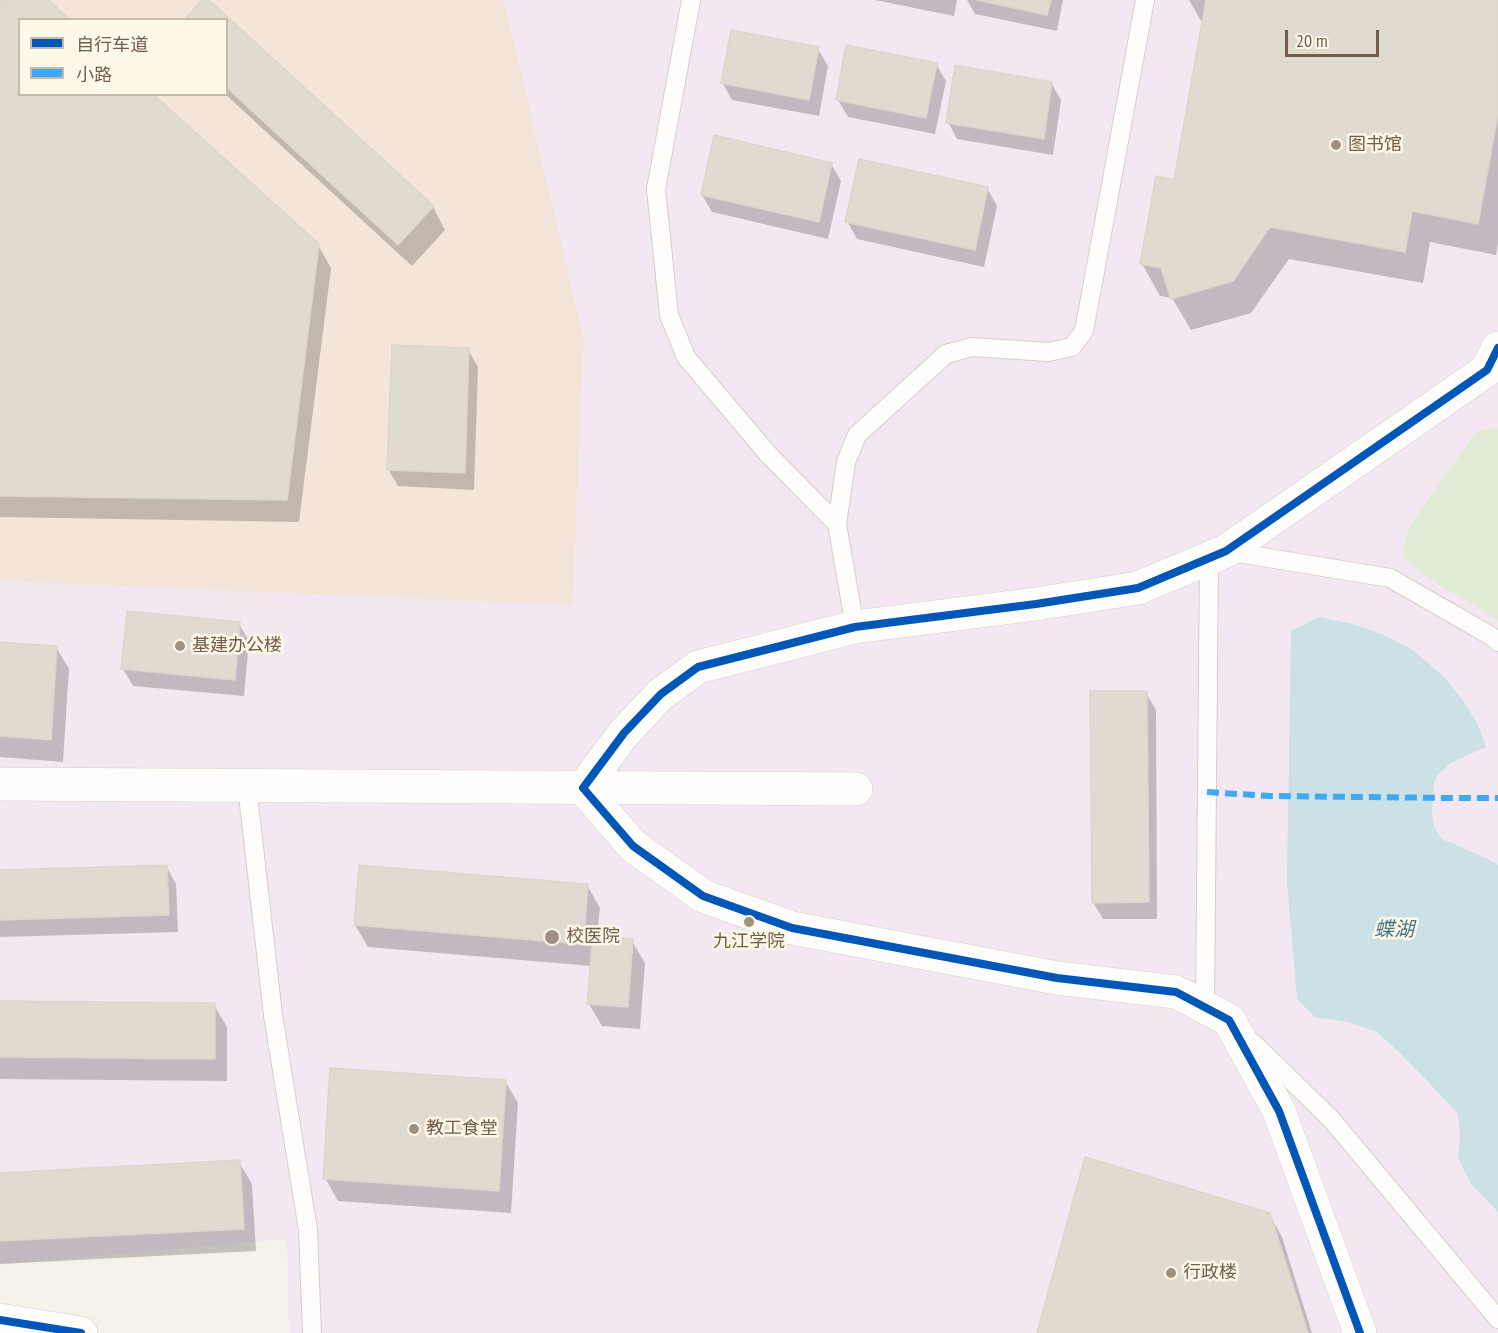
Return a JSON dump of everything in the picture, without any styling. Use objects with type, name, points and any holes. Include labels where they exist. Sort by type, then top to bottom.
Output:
[{"type":"street","points":[[582,788],[624,733],[661,694],[698,667],[855,627],[1036,604],[1138,588],[1218,555],[1488,370],[1498,348]]},
{"type":"street","points":[[0,784],[856,789]]},
{"type":"street","points":[[582,788],[633,846],[703,896],[781,924],[1058,978],[1176,992],[1217,1013],[1279,1111],[1360,1333]]},
{"type":"street","points":[[0,1320],[81,1333]]},
{"type":"lane","points":[[691,0],[656,189],[669,315],[686,357],[768,454],[837,524]]},
{"type":"lane","points":[[855,627],[837,524],[846,462],[856,435],[946,354],[972,347],[1048,352],[1072,347],[1084,331],[1145,0]]},
{"type":"lane","points":[[1498,642],[1390,578],[1218,555],[1217,1013],[1331,1119],[1498,1319]]},
{"type":"lane","points":[[247,786],[273,1015],[308,1230],[312,1333]]},
{"type":"shaded area","points":[[0,0],[504,0],[584,338],[573,606],[0,581]]},
{"type":"shaded area","name":"九江学院","points":[[504,0],[1498,0],[1498,1333],[289,1333],[287,1239],[0,1265],[0,581],[573,605],[584,338]]},
{"type":"green space","points":[[1498,429],[1498,621],[1444,588],[1404,558],[1404,546],[1410,526],[1476,432]]},
{"type":"water","name":"蝶湖","points":[[1319,617],[1357,625],[1389,637],[1413,650],[1444,677],[1462,699],[1477,723],[1486,747],[1451,763],[1438,774],[1434,783],[1432,815],[1435,829],[1442,839],[1498,865],[1498,1212],[1471,1184],[1458,1158],[1460,1136],[1458,1114],[1434,1088],[1377,1032],[1348,1022],[1315,1017],[1297,999],[1287,882],[1291,631]]},
{"type":"building","points":[[0,0],[49,0],[68,18],[18,18],[18,96],[155,96],[319,244],[287,500],[0,496]]},
{"type":"building","points":[[202,0],[209,0],[434,206],[398,245],[228,89],[228,18],[186,18]]},
{"type":"building","points":[[977,0],[1051,0],[1047,15]]},
{"type":"building","name":"图书馆","points":[[1206,0],[1498,0],[1498,114],[1478,224],[1412,211],[1405,252],[1270,227],[1233,281],[1171,299],[1161,268],[1140,264],[1156,176],[1174,180]]},
{"type":"building","points":[[731,30],[819,47],[809,100],[721,83]]},
{"type":"building","points":[[846,45],[937,63],[926,118],[836,100]]},
{"type":"building","points":[[955,65],[1052,82],[1044,139],[946,123]]},
{"type":"building","points":[[714,135],[832,163],[819,222],[701,195]]},
{"type":"building","points":[[859,159],[988,187],[975,250],[845,222]]},
{"type":"building","points":[[392,345],[469,348],[465,473],[387,470]]},
{"type":"building","name":"基建办公楼","points":[[127,611],[240,622],[235,680],[121,669]]},
{"type":"building","points":[[0,642],[57,646],[51,740],[0,736]]},
{"type":"building","points":[[1090,691],[1147,691],[1149,902],[1092,903]]},
{"type":"building","points":[[167,865],[169,915],[0,920],[0,870]]},
{"type":"building","name":"校医院","points":[[359,865],[588,884],[584,935],[633,939],[628,1007],[587,1004],[592,945],[354,925]]},
{"type":"building","points":[[0,1001],[215,1003],[215,1059],[0,1057]]},
{"type":"building","name":"教工食堂","points":[[330,1068],[506,1080],[499,1191],[323,1179]]},
{"type":"building","name":"行政楼","points":[[1085,1157],[1270,1213],[1308,1333],[1037,1333]]},
{"type":"building","points":[[240,1160],[244,1229],[0,1241],[0,1173]]},
{"type":"marked path","points":[[1207,792],[1270,796],[1498,798]]},
{"type":"cycle path","points":[[1360,1333],[1279,1111],[1229,1020],[1176,992],[1057,978],[792,928],[703,896],[633,846],[583,788],[624,733],[661,694],[698,667],[855,627],[1036,604],[1138,588],[1226,551],[1487,370],[1498,348]]},
{"type":"cycle path","points":[[0,1320],[81,1333]]},
{"type":"place","name":"图书馆","points":[[1336,145]]},
{"type":"place","name":"基建办公楼","points":[[180,646]]},
{"type":"place","name":"九江学院","points":[[749,922]]},
{"type":"place","name":"校医院","points":[[552,937]]},
{"type":"place","name":"教工食堂","points":[[414,1129]]},
{"type":"place","name":"行政楼","points":[[1171,1273]]}]
